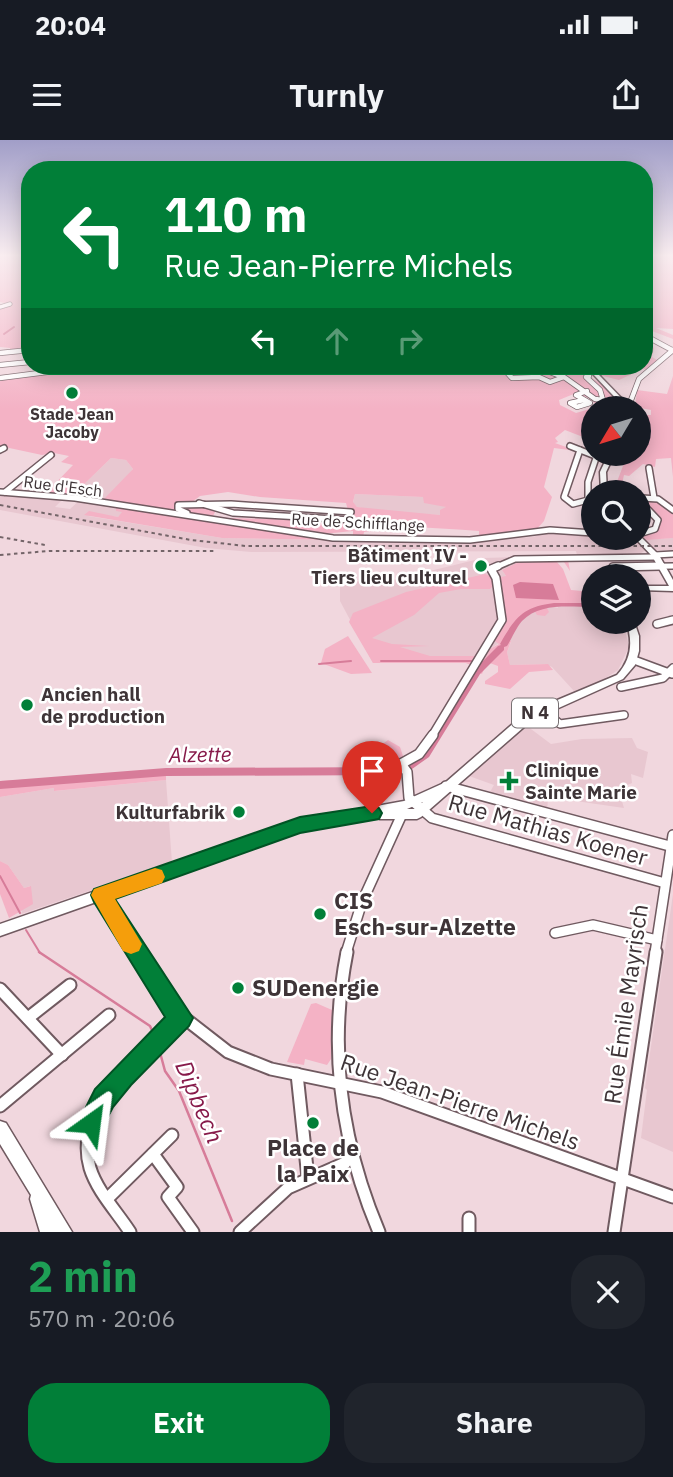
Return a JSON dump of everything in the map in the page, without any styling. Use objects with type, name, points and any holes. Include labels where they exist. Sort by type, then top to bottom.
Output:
[{"type":"main road","points":[[593,375],[618,396]]},
{"type":"main road","points":[[650,550],[673,588],[651,589]]},
{"type":"main road","points":[[634,634],[634,660]]},
{"type":"main road","name":"N 4","points":[[410,809],[446,786],[513,728],[542,709],[613,682],[625,673],[634,660]]},
{"type":"main road","points":[[0,930],[300,825],[410,809]]},
{"type":"main road","points":[[0,1129],[63,1232]]},
{"type":"main road","points":[[35,1188],[49,1232]]},
{"type":"street","points":[[653,340],[673,350],[653,367]]},
{"type":"street","points":[[0,352],[21,351]]},
{"type":"street","points":[[0,365],[21,363]]},
{"type":"street","points":[[0,378],[24,375]]},
{"type":"street","points":[[511,375],[515,378],[539,377],[550,382],[563,377]]},
{"type":"street","points":[[558,375],[587,391],[596,400],[603,400],[600,390],[586,377],[593,375]]},
{"type":"street","points":[[632,396],[639,379],[644,375]]},
{"type":"street","points":[[581,397],[576,393],[587,391]]},
{"type":"street","points":[[570,446],[580,450],[564,498],[573,504],[581,502]]},
{"type":"street","points":[[2,492],[51,455]]},
{"type":"street","points":[[649,468],[654,498]]},
{"type":"street","name":"Rue d'Esch","points":[[2,492],[65,496],[124,506]]},
{"type":"street","points":[[651,498],[673,510]]},
{"type":"street","points":[[194,519],[196,516],[177,507],[183,502],[195,502],[351,512]]},
{"type":"street","points":[[195,502],[233,513],[351,520]]},
{"type":"street","name":"Rue de Schifflange","points":[[124,506],[194,519],[333,538],[461,540],[518,537],[550,530],[581,532]]},
{"type":"street","points":[[651,514],[658,523],[651,531]]},
{"type":"street","points":[[379,1232],[350,1157],[340,1080],[340,1009],[352,933],[368,888],[410,809],[404,768],[428,743],[502,620],[496,578],[491,569],[515,559],[673,554]]},
{"type":"street","points":[[651,567],[673,566]]},
{"type":"street","points":[[657,624],[673,620]]},
{"type":"street","points":[[634,660],[672,671]]},
{"type":"street","points":[[621,687],[663,678],[672,671]]},
{"type":"street","points":[[542,709],[562,724],[624,715]]},
{"type":"street","points":[[446,786],[672,846]]},
{"type":"street","name":"Rue Mathias Koener","points":[[410,809],[432,818],[669,879]]},
{"type":"street","name":"Rue Émile Mayrisch","points":[[614,1232],[657,940],[669,879],[673,835]]},
{"type":"street","name":"Rue Jean-Pierre Michels","points":[[101,895],[164,998],[181,1018],[226,1051],[256,1065],[340,1080],[673,1197]]},
{"type":"street","points":[[555,933],[576,925],[596,925],[657,940]]},
{"type":"street","points":[[28,1018],[70,985]]},
{"type":"street","points":[[0,989],[62,1055]]},
{"type":"street","points":[[0,1106],[109,1015]]},
{"type":"street","points":[[130,1232],[90,1167],[87,1152],[91,1123],[104,1098],[181,1018]]},
{"type":"street","points":[[297,1074],[308,1178]]},
{"type":"street","points":[[108,1198],[172,1135]]},
{"type":"street","points":[[153,1154],[177,1187],[168,1196],[193,1232]]},
{"type":"street","points":[[240,1232],[288,1188],[345,1163],[350,1157]]},
{"type":"street","points":[[469,1218],[469,1232]]},
{"type":"shaded area","points":[[0,307],[21,307],[21,349],[10,351],[10,348],[0,347]]},
{"type":"shaded area","points":[[653,307],[673,307],[673,329],[656,328],[673,335],[673,339],[653,331]]},
{"type":"shaded area","points":[[29,375],[583,375],[605,386],[615,396],[584,396],[576,393],[559,400],[560,405],[576,413],[581,412],[581,436],[565,430],[555,438],[558,442],[555,443],[577,451],[554,448],[544,487],[552,497],[544,521],[536,530],[479,539],[479,531],[436,528],[378,530],[364,532],[363,537],[353,536],[353,531],[302,536],[338,540],[222,538],[84,515],[89,511],[118,517],[122,512],[116,511],[116,507],[155,512],[103,500],[133,469],[126,460],[111,458],[73,495],[46,493],[73,465],[61,462],[69,456],[54,453],[42,455],[0,446],[0,379]],"holes":[[[228,492],[346,503],[351,521],[229,518],[213,516],[216,510],[192,502],[200,496]],[[355,494],[423,497],[424,503],[446,507],[440,510],[440,515],[357,507],[353,502]]]},
{"type":"shaded area","points":[[599,375],[630,375],[619,380]]},
{"type":"shaded area","points":[[673,376],[673,477],[671,458],[656,459],[655,467],[651,466],[651,396],[636,396],[637,390],[667,394]]},
{"type":"shaded area","points":[[111,458],[126,460],[133,469],[115,490],[103,500],[73,495]]},
{"type":"shaded area","points":[[623,466],[641,466],[629,476],[624,475],[623,480],[618,480]]},
{"type":"shaded area","points":[[0,494],[64,498],[55,507],[70,509],[80,500],[116,507],[123,512],[118,517],[96,514],[88,516],[222,538],[470,542],[533,537],[549,532],[581,535],[581,550],[646,550],[641,553],[644,559],[542,559],[502,570],[506,576],[499,643],[490,649],[479,668],[466,663],[373,663],[340,601],[340,582],[393,580],[483,558],[577,555],[576,551],[251,552],[206,548],[0,510]]},
{"type":"shaded area","points":[[355,494],[424,497],[426,501],[447,507],[440,515],[383,512],[357,507],[353,503]]},
{"type":"shaded area","points":[[651,499],[673,511],[673,538],[651,540],[651,534],[657,531],[660,523],[651,511]]},
{"type":"shaded area","points":[[673,538],[673,550],[651,550],[651,539]]},
{"type":"shaded area","points":[[568,560],[570,571],[564,562],[557,562],[563,569],[571,590],[581,591],[581,605],[546,606],[549,612],[545,616],[537,615],[534,610],[518,621],[507,640],[511,641],[507,652],[510,665],[548,664],[553,670],[529,672],[510,689],[485,684],[485,681],[498,672],[498,666],[487,662],[482,674],[477,672],[490,649],[499,644],[492,639],[502,620],[496,578],[506,576],[502,570],[521,561]]},
{"type":"shaded area","points":[[485,574],[492,577],[494,585],[490,589],[461,589],[439,593],[414,615],[372,638],[392,644],[429,646],[400,647],[430,656],[478,656],[474,666],[466,663],[373,663],[349,622],[353,613],[406,592]]},
{"type":"shaded area","points":[[520,582],[553,584],[559,600],[516,598],[513,585]]},
{"type":"shaded area","points":[[557,605],[581,605],[581,634],[626,634],[629,647],[618,670],[601,681],[574,691],[552,667],[545,664],[510,665],[507,652],[511,642],[507,640],[518,621],[535,610],[551,606],[558,608]]},
{"type":"shaded area","points":[[348,636],[372,673],[351,674],[321,663],[325,649]]},
{"type":"shaded area","points":[[527,726],[551,744],[582,739],[632,738],[637,748],[648,752],[643,778],[631,774],[632,783],[623,787],[627,796],[621,798],[624,808],[548,797],[547,814],[487,797],[494,785],[469,776]]},
{"type":"shaded area","points":[[388,740],[400,747],[404,759],[396,764],[356,764]]},
{"type":"shaded area","points":[[166,772],[166,780],[54,791],[54,788],[0,797],[0,781]]},
{"type":"shaded area","points":[[166,780],[172,863],[21,914],[30,886],[24,888],[8,865],[0,861],[0,797],[54,788],[55,791]]},
{"type":"shaded area","points":[[0,861],[8,865],[24,888],[31,886],[33,904],[9,918],[0,894]]},
{"type":"shaded area","points":[[673,894],[673,1152],[641,1138],[647,1090],[645,1088]]},
{"type":"shaded area","points":[[316,1003],[332,1010],[331,1059],[327,1065],[305,1059],[304,1065],[287,1062],[311,1004]]},
{"type":"waterway","points":[[4,334],[14,327]]},
{"type":"waterway","name":"Alzette","points":[[504,644],[519,620],[534,609],[564,604],[581,605]]},
{"type":"waterway","name":"Alzette","points":[[409,766],[426,754],[477,672],[501,648]]},
{"type":"waterway","points":[[319,664],[351,661]]},
{"type":"waterway","points":[[381,661],[472,661]]},
{"type":"waterway","name":"Alzette","points":[[0,785],[166,772],[401,771]]},
{"type":"waterway","name":"Dipbech","points":[[0,876],[20,913]]},
{"type":"waterway","name":"Dipbech","points":[[26,930],[40,952]]},
{"type":"waterway","name":"Dipbech","points":[[40,952],[150,1026],[155,1037]]},
{"type":"waterway","name":"Dipbech","points":[[158,1045],[165,1071],[179,1091],[232,1221]]},
{"type":"railway","points":[[0,505],[191,540],[246,546],[673,546]]},
{"type":"railway","points":[[0,537],[45,545]]},
{"type":"railway","points":[[0,555],[49,551],[215,551]]},
{"type":"slow traffic","points":[[131,944],[101,895],[155,877]]},
{"type":"place","name":"Stade Jean Jacoby","points":[[72,393]]},
{"type":"place","name":"Bâtiment IV - Tiers lieu culturel","points":[[481,566]]},
{"type":"place","name":"Ancien hall de production","points":[[27,705]]},
{"type":"place","name":"Clinique Sainte Marie","points":[[509,781]]},
{"type":"place","name":"Kulturfabrik","points":[[239,812]]},
{"type":"place","name":"CIS Esch-sur-Alzette","points":[[320,914]]},
{"type":"place","name":"SUDenergie","points":[[238,988]]},
{"type":"place","name":"Place de la Paix","points":[[313,1123]]},
{"type":"route","points":[[91,1123],[96,1110],[122,1076],[181,1018],[164,998],[101,895],[300,825],[372,813]]}]
